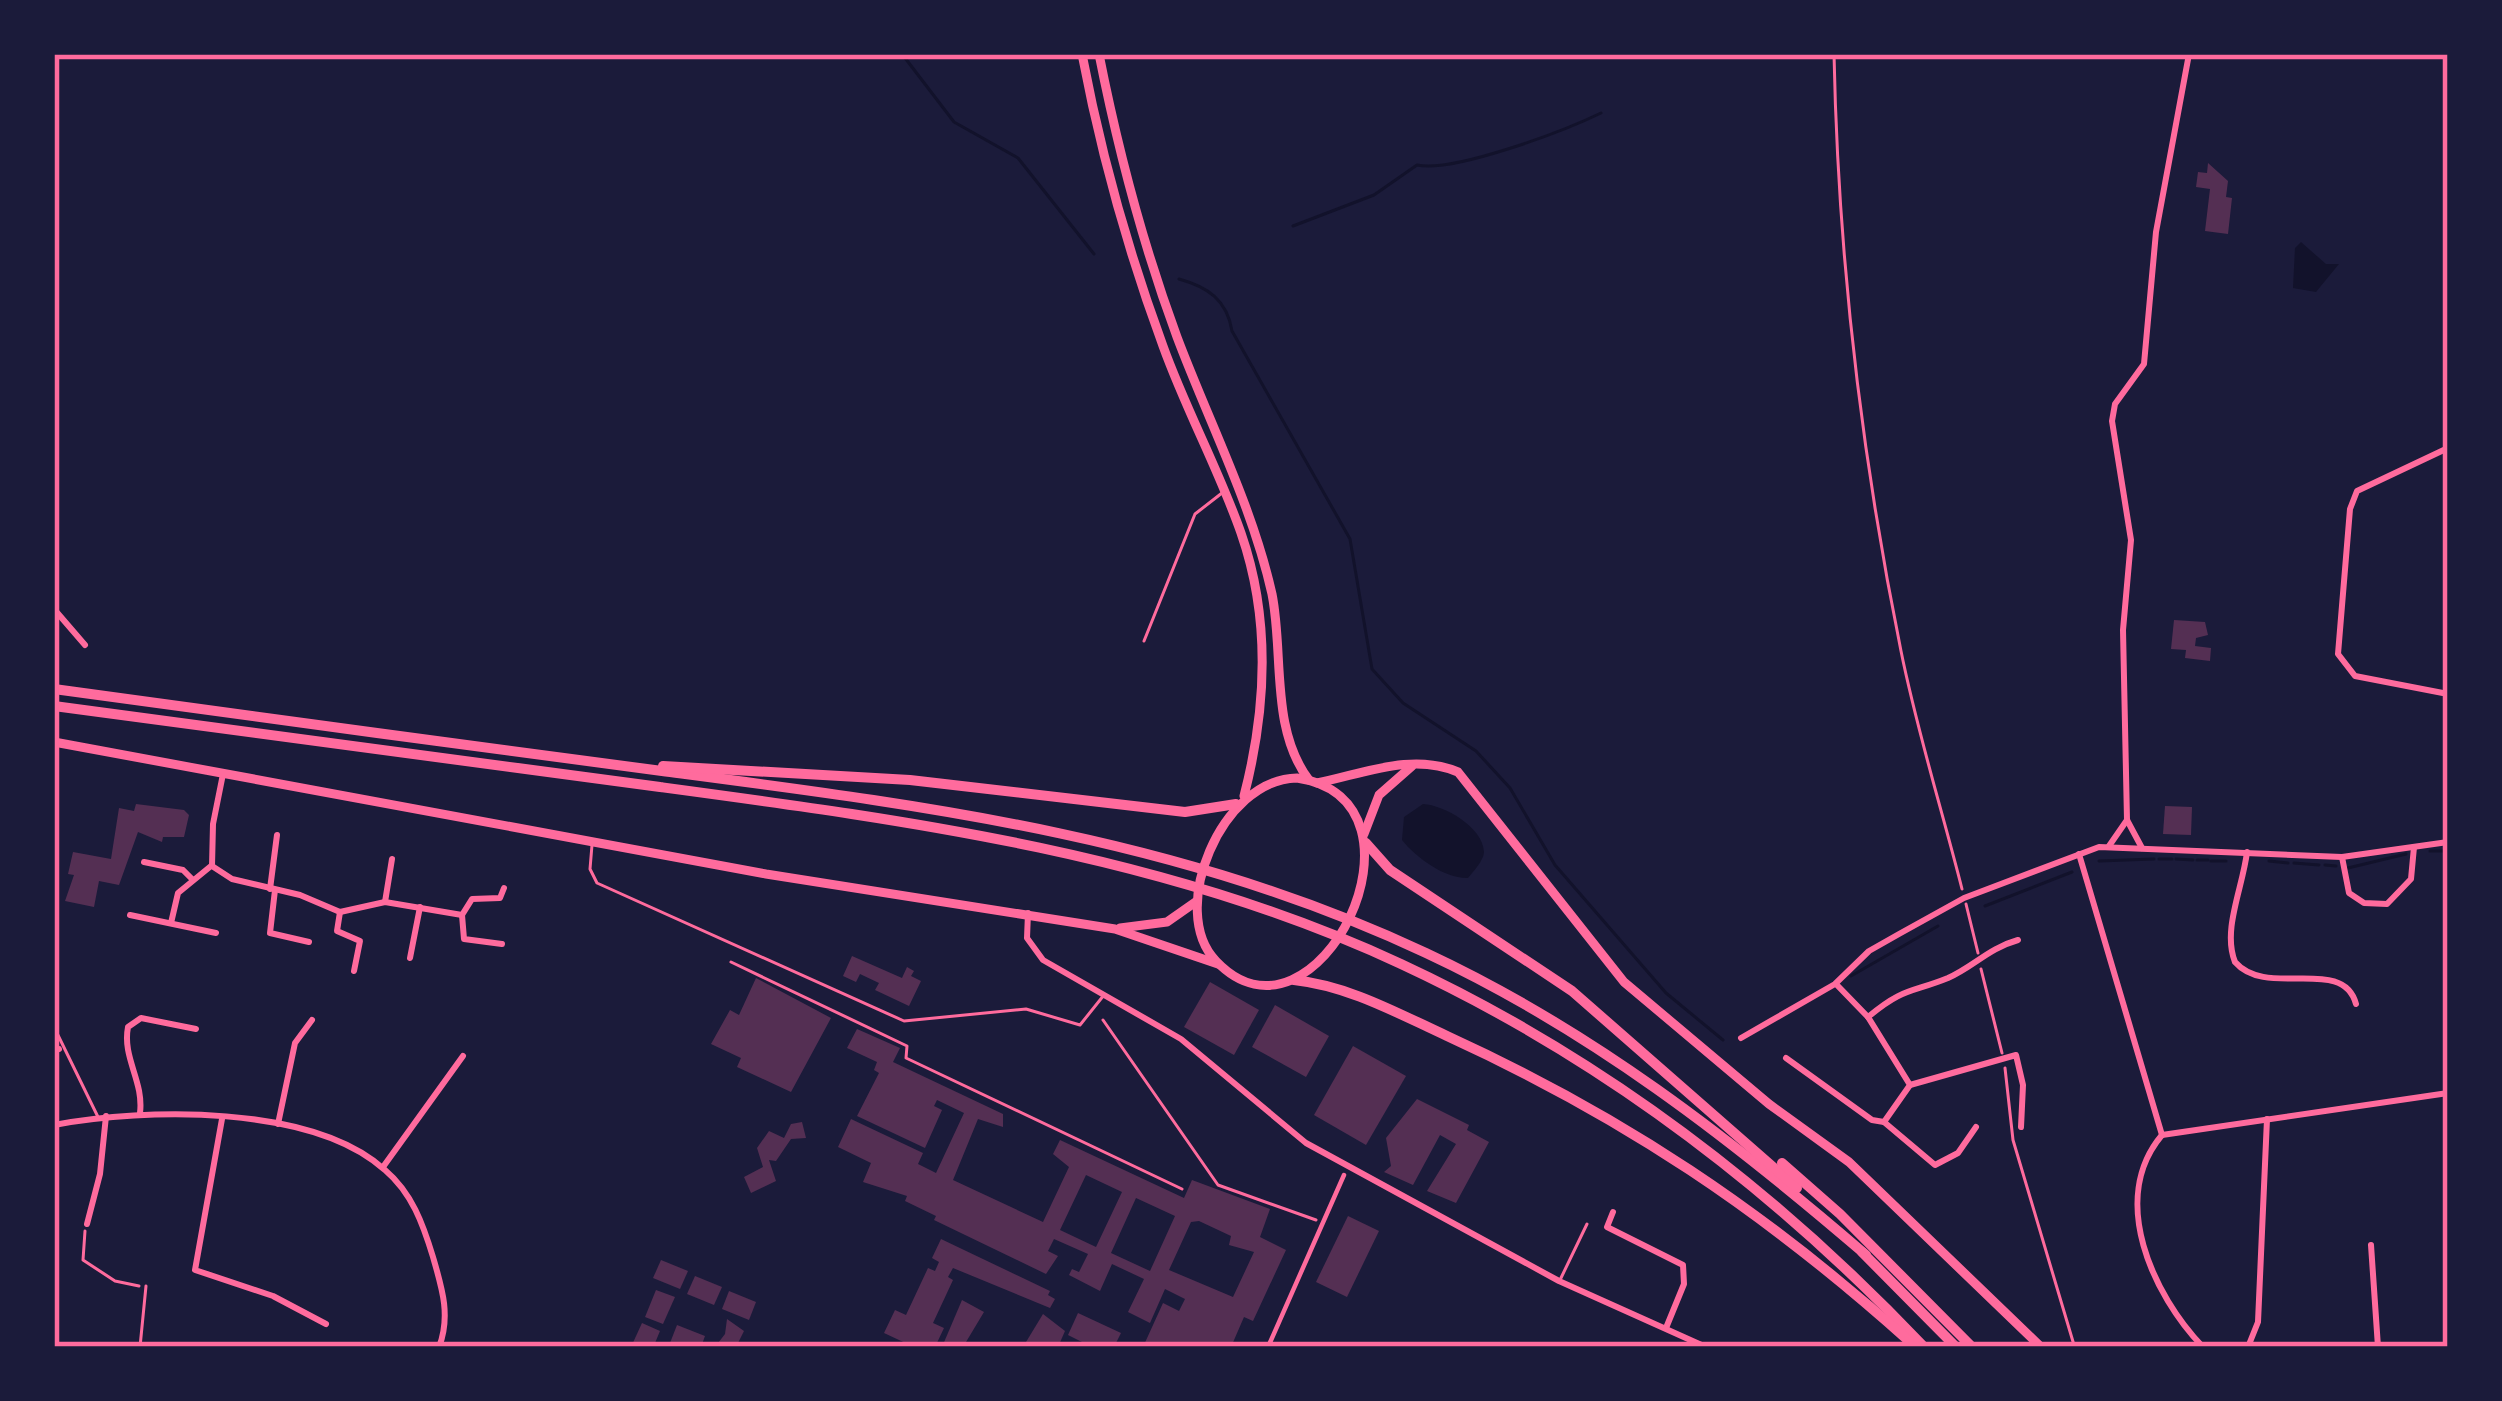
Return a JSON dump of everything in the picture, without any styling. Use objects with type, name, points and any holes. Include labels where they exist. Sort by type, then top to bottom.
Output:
[{"type":"highway","points":[[54,689],[1057,829],[1162,854],[1312,904],[1426,953],[1596,1046],[1740,1149],[1866,1255]]},
{"type":"highway","points":[[54,706],[900,820],[1065,852],[1242,902],[1418,972],[1614,1083],[1770,1201],[1920,1347]]},
{"type":"highway","points":[[636,767],[736,767],[910,780],[1185,812],[1240,800]]},
{"type":"highway","points":[[1365,839],[1390,870],[1572,991],[1840,1214],[1972,1347]]},
{"type":"highway","points":[[1294,980],[1349,991],[1629,1127],[1772,1223],[1920,1347]]},
{"type":"highway","points":[[1736,1129],[1956,1347]]},
{"type":"main road","points":[[1082,54],[1096,130],[1134,264],[1243,537],[1263,674],[1261,734],[1240,800],[1215,845],[1196,901],[1200,936],[1218,964]]},
{"type":"main road","points":[[1100,54],[1130,190],[1160,290],[1262,554],[1279,636],[1288,743],[1313,781],[1352,808],[1365,839]]},
{"type":"main road","points":[[54,742],[766,874],[1114,929],[1218,964],[1254,983],[1294,980],[1331,951],[1360,883],[1365,839],[1378,795],[1417,764]]},
{"type":"main road","points":[[1240,800],[1274,781],[1313,781],[1417,764],[1447,767],[1468,781],[1591,946],[1624,982],[1713,1060],[1849,1162],[2041,1347]]},
{"type":"main road","points":[[1114,929],[1167,922],[1196,901]]},
{"type":"street","points":[[2142,848],[2127,820],[2123,630],[2131,540],[2112,422],[2115,404],[2144,364],[2156,232],[2189,54]]},
{"type":"street","points":[[2448,448],[2357,491],[2350,509],[2338,654],[2355,676],[2448,694]]},
{"type":"street","points":[[54,609],[85,644]]},
{"type":"street","points":[[212,866],[213,824],[224,774]]},
{"type":"street","points":[[2109,846],[2127,820]]},
{"type":"street","points":[[277,836],[270,933],[309,942]]},
{"type":"street","points":[[1741,1038],[1835,984],[1869,951],[1964,898],[2079,854],[2109,846],[2342,857],[2448,842]]},
{"type":"street","points":[[2342,857],[2350,893],[2364,903],[2386,904],[2411,879],[2414,845]]},
{"type":"street","points":[[2247,853],[2242,897],[2230,929],[2235,962],[2263,981],[2336,980],[2348,986],[2356,1004]]},
{"type":"street","points":[[2079,854],[2162,1136],[2142,1171],[2136,1211],[2154,1272],[2203,1347]]},
{"type":"street","points":[[386,902],[392,859]]},
{"type":"street","points":[[144,862],[183,870],[192,878]]},
{"type":"street","points":[[171,923],[178,892],[212,866]]},
{"type":"street","points":[[212,866],[232,879],[340,912],[386,902],[463,915]]},
{"type":"street","points":[[502,944],[464,939],[463,915],[472,899],[500,898],[504,888]]},
{"type":"street","points":[[410,958],[420,907]]},
{"type":"street","points":[[340,912],[337,931],[360,941],[353,971]]},
{"type":"street","points":[[1028,913],[1031,951],[1195,1049],[1306,1143],[1559,1281],[1704,1346]]},
{"type":"street","points":[[130,915],[216,932]]},
{"type":"street","points":[[1868,1016],[1912,986],[1948,977],[1978,955],[2018,940]]},
{"type":"street","points":[[1835,984],[1868,1016],[1910,1085]]},
{"type":"street","points":[[140,1112],[143,1088],[128,1055],[128,1027],[141,1018],[196,1029]]},
{"type":"street","points":[[278,1124],[295,1043],[312,1020]]},
{"type":"street","points":[[1884,1123],[1910,1085],[2016,1055],[2023,1085],[2021,1127]]},
{"type":"street","points":[[383,1167],[463,1056]]},
{"type":"street","points":[[1786,1058],[1872,1120],[1884,1123],[1935,1165],[1958,1154],[1976,1127]]},
{"type":"street","points":[[2162,1136],[2448,1094]]},
{"type":"street","points":[[54,1125],[140,1112],[278,1124],[319,1135],[383,1167],[412,1199],[430,1246],[446,1309],[439,1347]]},
{"type":"street","points":[[87,1223],[100,1174],[102,1116]]},
{"type":"street","points":[[222,1119],[195,1270],[273,1296],[326,1324]]},
{"type":"street","points":[[2248,1347],[2258,1322],[2267,1119]]},
{"type":"street","points":[[1268,1347],[1344,1175]]},
{"type":"street","points":[[1613,1212],[1607,1227],[1683,1265],[1684,1284],[1666,1328]]},
{"type":"street","points":[[2371,1245],[2378,1347]]},
{"type":"lane","points":[[1144,641],[1195,514],[1224,492]]},
{"type":"lane","points":[[592,840],[590,869],[597,884],[904,1021],[1026,1009],[1080,1025],[1105,993]]},
{"type":"lane","points":[[54,1027],[102,1116]]},
{"type":"lane","points":[[1559,1281],[1587,1224]]},
{"type":"lane","points":[[140,1347],[146,1286]]},
{"type":"path","points":[[1834,54],[1840,254],[1862,414],[1901,652],[1964,898]]},
{"type":"path","points":[[731,962],[907,1046],[906,1058],[1182,1190]]},
{"type":"path","points":[[1102,1020],[1218,1184],[1323,1223]]},
{"type":"path","points":[[87,1223],[83,1260],[90,1268],[115,1281],[146,1286]]},
{"type":"shaded area","points":[[2301,242],[2326,264],[2339,264],[2316,292],[2293,288],[2295,248]]},
{"type":"shaded area","points":[[1423,804],[1451,813],[1477,834],[1484,855],[1468,878],[1432,866],[1402,840],[1404,817]]},
{"type":"building","points":[[2208,163],[2228,181],[2226,197],[2232,198],[2228,234],[2205,231],[2210,189],[2196,187],[2198,172],[2207,173]]},
{"type":"building","points":[[2174,620],[2205,622],[2208,635],[2196,638],[2195,646],[2211,648],[2210,661],[2185,658],[2186,650],[2171,649]]},
{"type":"building","points":[[136,804],[184,810],[189,815],[184,837],[163,837],[162,842],[138,832],[119,885],[99,881],[94,907],[65,901],[74,875],[68,874],[73,852],[111,859],[119,808],[134,811]]},
{"type":"building","points":[[2165,806],[2192,807],[2191,835],[2163,834]]},
{"type":"building","points":[[852,956],[902,978],[907,967],[914,971],[911,976],[921,981],[909,1006],[875,990],[879,983],[860,974],[856,982],[843,976]]},
{"type":"building","points":[[756,978],[831,1018],[791,1092],[737,1067],[741,1058],[711,1044],[730,1010],[739,1015]]},
{"type":"building","points":[[1210,982],[1259,1010],[1234,1055],[1184,1027]]},
{"type":"building","points":[[1275,1005],[1329,1036],[1306,1077],[1252,1047]]},
{"type":"building","points":[[857,1029],[900,1048],[893,1062],[1003,1114],[1003,1127],[978,1119],[953,1180],[1043,1222],[1069,1167],[1053,1154],[1060,1140],[1184,1198],[1192,1180],[1270,1209],[1260,1237],[1286,1250],[1253,1321],[1244,1317],[1231,1347],[1143,1347],[1163,1303],[1179,1311],[1185,1299],[1165,1289],[1150,1323],[1128,1312],[1144,1279],[1112,1264],[1100,1291],[1069,1275],[1072,1269],[1079,1272],[1088,1254],[1054,1239],[1048,1251],[1058,1256],[1046,1274],[934,1220],[936,1216],[905,1201],[907,1196],[863,1182],[871,1163],[838,1147],[851,1119],[923,1153],[918,1164],[936,1173],[964,1113],[937,1100],[934,1106],[942,1110],[925,1148],[857,1116],[879,1073],[874,1070],[877,1062],[847,1048]],"holes":[[[1086,1175],[1122,1192],[1096,1247],[1060,1230]],[[1136,1198],[1175,1216],[1150,1271],[1111,1253]],[[1191,1222],[1231,1236],[1229,1245],[1254,1252],[1233,1297],[1169,1270]]]},
{"type":"building","points":[[1353,1046],[1406,1076],[1366,1145],[1314,1115]]},
{"type":"building","points":[[1417,1099],[1469,1125],[1467,1130],[1489,1142],[1456,1203],[1427,1191],[1456,1144],[1440,1135],[1413,1185],[1384,1172],[1391,1166],[1386,1138]]},
{"type":"building","points":[[802,1122],[806,1138],[791,1139],[776,1161],[769,1160],[776,1181],[751,1193],[744,1177],[763,1167],[757,1148],[769,1131],[784,1138],[791,1124]]},
{"type":"building","points":[[1348,1216],[1379,1231],[1347,1297],[1316,1282]]},
{"type":"building","points":[[941,1239],[1050,1291],[1048,1295],[1055,1299],[1050,1308],[953,1268],[948,1277],[953,1280],[933,1323],[944,1328],[935,1347],[914,1347],[884,1333],[895,1310],[906,1315],[928,1268],[935,1271],[939,1262],[932,1258]]},
{"type":"building","points":[[661,1260],[688,1271],[680,1289],[653,1278]]},
{"type":"building","points":[[695,1276],[722,1287],[714,1305],[687,1294]]},
{"type":"building","points":[[656,1290],[675,1297],[663,1324],[645,1317]]},
{"type":"building","points":[[729,1291],[756,1302],[749,1320],[722,1309]]},
{"type":"building","points":[[962,1300],[984,1312],[963,1347],[942,1347]]},
{"type":"building","points":[[1078,1313],[1121,1333],[1114,1347],[1092,1347],[1068,1335]]},
{"type":"building","points":[[1043,1314],[1065,1331],[1058,1347],[1023,1347]]},
{"type":"building","points":[[727,1319],[744,1331],[736,1347],[715,1347],[725,1334]]},
{"type":"building","points":[[642,1323],[660,1331],[655,1343],[631,1347]]},
{"type":"building","points":[[677,1325],[705,1336],[701,1347],[670,1343]]},
{"type":"waterway","points":[[902,54],[954,122],[1018,158],[1094,254]]},
{"type":"waterway","points":[[1293,226],[1374,195],[1417,165],[1481,157],[1601,113]]},
{"type":"waterway","points":[[1179,279],[1199,286],[1221,303],[1232,331],[1350,539],[1372,669],[1403,703],[1476,751],[1510,788],[1555,865],[1666,993],[1723,1040]]},
{"type":"waterway","points":[[2430,851],[2448,851]]},
{"type":"waterway","points":[[2348,868],[2406,854]]},
{"type":"waterway","points":[[2099,861],[2154,859]]},
{"type":"waterway","points":[[2159,859],[2172,859]]},
{"type":"waterway","points":[[2176,859],[2193,860]]},
{"type":"waterway","points":[[2197,860],[2208,860]]},
{"type":"waterway","points":[[2211,861],[2226,861]]},
{"type":"waterway","points":[[2269,861],[2288,863]]},
{"type":"waterway","points":[[2294,863],[2319,865]]},
{"type":"waterway","points":[[2325,865],[2336,866]]},
{"type":"waterway","points":[[1985,906],[2072,872]]},
{"type":"waterway","points":[[1851,976],[1938,926]]}]
